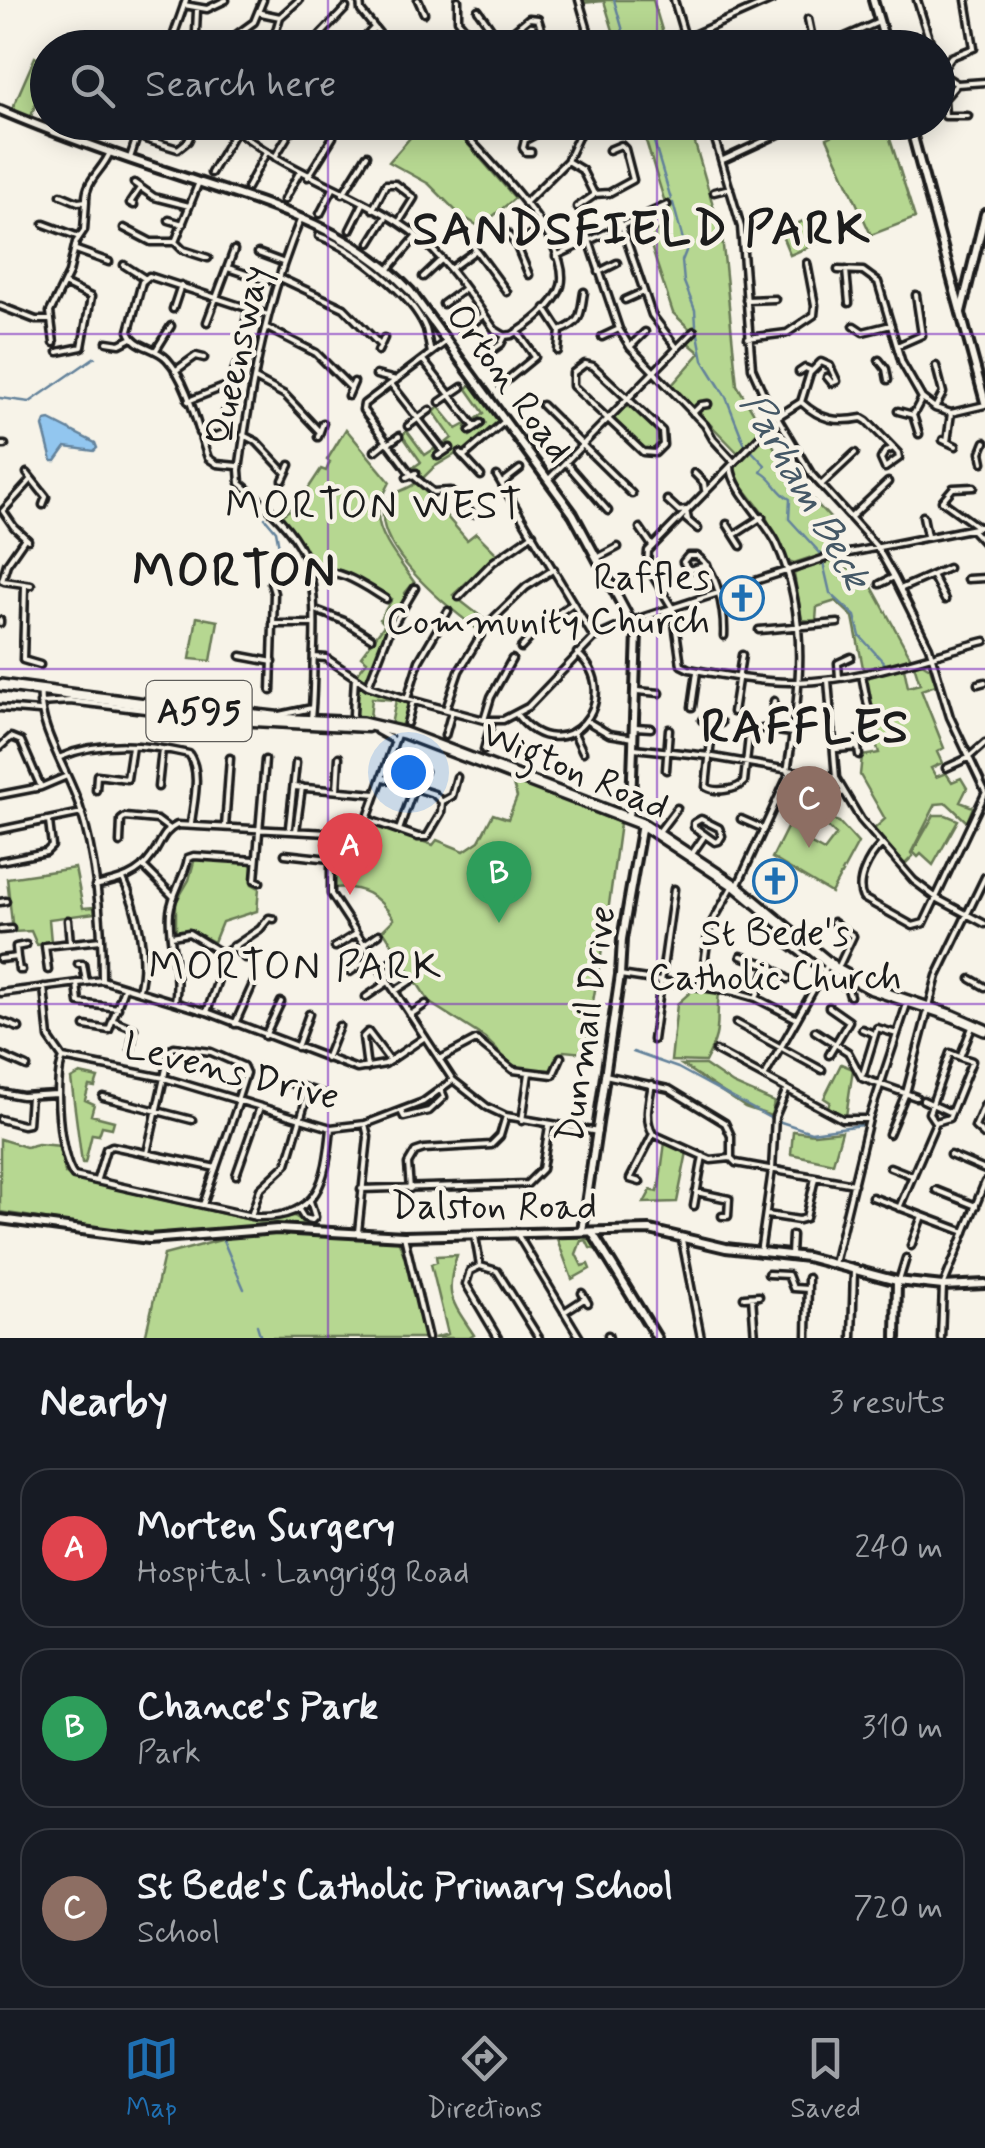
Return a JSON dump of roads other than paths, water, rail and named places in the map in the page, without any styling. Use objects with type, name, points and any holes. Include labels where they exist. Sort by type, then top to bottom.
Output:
[{"type":"main road","name":"Wigton Road","points":[[0,686],[252,718],[403,728],[642,824],[735,886],[829,969],[907,1002],[981,1026]]},
{"type":"street","points":[[175,30],[185,2],[197,10],[207,10],[215,2],[226,0]]},
{"type":"street","points":[[243,30],[254,22],[263,0]]},
{"type":"street","points":[[280,17],[299,0]]},
{"type":"street","points":[[360,0],[361,11],[374,28]]},
{"type":"street","points":[[413,14],[423,11],[418,0]]},
{"type":"street","points":[[458,0],[456,15],[464,30]]},
{"type":"street","points":[[579,0],[587,30]]},
{"type":"street","points":[[674,0],[683,30]]},
{"type":"street","points":[[704,30],[772,0]]},
{"type":"street","points":[[873,0],[881,30]]},
{"type":"street","points":[[917,0],[926,30]]},
{"type":"street","points":[[955,56],[974,48],[966,0]]},
{"type":"street","points":[[326,30],[346,8]]},
{"type":"street","points":[[196,30],[197,10]]},
{"type":"street","points":[[478,10],[492,30]]},
{"type":"street","points":[[259,13],[280,17]]},
{"type":"street","points":[[277,30],[280,17]]},
{"type":"street","points":[[514,30],[529,18],[538,19],[541,30]]},
{"type":"street","points":[[808,19],[811,30]]},
{"type":"street","points":[[861,30],[879,22]]},
{"type":"street","points":[[955,86],[985,82]]},
{"type":"street","name":"Orton Road","points":[[0,110],[30,121]]},
{"type":"street","points":[[955,116],[968,116]]},
{"type":"street","name":"Orton Road","points":[[79,140],[301,218],[344,240],[388,270],[410,291],[573,514],[632,622],[639,646],[627,817]]},
{"type":"street","points":[[130,158],[136,140]]},
{"type":"street","points":[[145,140],[178,149],[188,140]]},
{"type":"street","points":[[212,173],[233,140]]},
{"type":"street","points":[[249,140],[299,173],[399,222],[442,259],[495,330],[505,336]]},
{"type":"street","points":[[274,158],[285,140]]},
{"type":"street","points":[[308,177],[332,140]]},
{"type":"street","points":[[470,140],[544,227],[556,256],[561,286],[545,308],[483,357]]},
{"type":"street","points":[[528,140],[523,143],[526,152],[531,152]]},
{"type":"street","points":[[525,203],[567,162],[578,140]]},
{"type":"street","points":[[716,140],[741,227],[752,368],[804,462],[878,547],[929,646],[950,717],[985,792],[924,923],[913,926],[864,898],[859,885],[874,852],[881,846]]},
{"type":"street","points":[[722,160],[766,140]]},
{"type":"street","points":[[838,270],[862,270],[876,279],[909,380],[922,398],[951,413],[985,404],[960,298],[914,140]]},
{"type":"street","points":[[576,207],[594,194],[609,192],[633,180],[625,148],[618,145],[609,150]]},
{"type":"street","points":[[54,343],[50,320],[54,299],[64,284],[84,230],[89,182],[110,152]]},
{"type":"street","points":[[247,188],[266,153]]},
{"type":"street","points":[[343,194],[367,155]]},
{"type":"street","points":[[567,162],[582,170],[594,194]]},
{"type":"street","points":[[284,200],[299,173]]},
{"type":"street","points":[[175,242],[199,182]]},
{"type":"street","points":[[134,183],[154,198],[190,206]]},
{"type":"street","points":[[374,209],[386,184],[396,184],[414,198],[399,222]]},
{"type":"street","points":[[134,206],[130,204],[140,188]]},
{"type":"street","points":[[714,192],[730,188]]},
{"type":"street","points":[[320,214],[334,190]]},
{"type":"street","points":[[62,195],[86,201]]},
{"type":"street","points":[[350,230],[363,204]]},
{"type":"street","points":[[556,256],[667,205]]},
{"type":"street","points":[[960,298],[985,214]]},
{"type":"street","points":[[618,215],[652,315],[678,348]]},
{"type":"street","points":[[370,243],[386,216]]},
{"type":"street","name":"Queensway","points":[[301,218],[268,315],[239,466],[240,483],[284,525],[311,572],[316,610],[310,720]]},
{"type":"street","points":[[169,220],[183,224]]},
{"type":"street","points":[[44,224],[79,237]]},
{"type":"street","points":[[516,244],[544,227]]},
{"type":"street","points":[[124,228],[152,242],[175,242],[184,250],[208,258]]},
{"type":"street","points":[[504,228],[516,244],[529,275]]},
{"type":"street","points":[[585,228],[619,329],[653,374],[693,413],[732,463],[733,480],[762,517],[787,570],[799,626],[798,682],[788,771],[765,830],[710,928],[701,986]]},
{"type":"street","points":[[464,234],[508,292]]},
{"type":"street","points":[[320,236],[364,262],[403,298],[423,324],[431,353]]},
{"type":"street","points":[[388,270],[416,237]]},
{"type":"street","points":[[74,250],[109,262]]},
{"type":"street","points":[[207,322],[234,250]]},
{"type":"street","points":[[450,269],[476,250]]},
{"type":"street","points":[[258,253],[283,262]]},
{"type":"street","points":[[424,278],[442,259]]},
{"type":"street","points":[[599,272],[617,263]]},
{"type":"street","points":[[748,338],[787,333],[814,315],[807,263]]},
{"type":"street","points":[[124,265],[144,278],[154,276],[268,315]]},
{"type":"street","points":[[226,267],[267,280]]},
{"type":"street","points":[[846,270],[846,300]]},
{"type":"street","points":[[278,277],[344,308],[379,348],[384,338]]},
{"type":"street","points":[[144,278],[128,332],[130,338],[156,350],[175,372],[208,458],[217,464],[239,466]]},
{"type":"street","points":[[58,352],[82,347],[91,297],[64,284]]},
{"type":"street","points":[[173,309],[180,285]]},
{"type":"street","points":[[443,304],[465,288]]},
{"type":"street","points":[[560,332],[582,314],[584,292]]},
{"type":"street","points":[[625,300],[643,292]]},
{"type":"street","points":[[897,346],[922,335],[916,295]]},
{"type":"street","points":[[746,300],[775,298]]},
{"type":"street","points":[[0,306],[36,320],[50,320]]},
{"type":"street","points":[[545,308],[560,332],[558,351]]},
{"type":"street","points":[[244,330],[248,311]]},
{"type":"street","points":[[462,331],[484,315]]},
{"type":"street","points":[[854,326],[863,332],[891,325]]},
{"type":"street","points":[[156,350],[171,326]]},
{"type":"street","points":[[266,328],[316,353],[352,385],[348,396]]},
{"type":"street","points":[[602,337],[619,329]]},
{"type":"street","points":[[548,480],[694,331]]},
{"type":"street","points":[[501,385],[535,357],[518,332]]},
{"type":"street","points":[[630,346],[645,332]]},
{"type":"street","points":[[862,339],[863,332]]},
{"type":"street","points":[[106,342],[120,344],[130,338]]},
{"type":"street","points":[[447,341],[364,404],[362,410],[411,474],[433,492],[450,491],[472,514]]},
{"type":"street","points":[[826,355],[825,362],[837,381],[832,383],[827,378]]},
{"type":"street","points":[[175,372],[196,356],[204,358]]},
{"type":"street","points":[[423,359],[475,427]]},
{"type":"street","points":[[879,360],[888,380]]},
{"type":"street","points":[[825,362],[812,371],[801,402],[778,419],[653,542],[647,566],[673,609],[684,668],[798,682],[828,680],[985,641]]},
{"type":"street","points":[[188,402],[229,385],[236,366]]},
{"type":"street","points":[[594,366],[628,399],[662,431],[662,445],[655,453],[643,452],[573,386],[574,367],[594,366]]},
{"type":"street","points":[[935,408],[942,393],[936,366]]},
{"type":"street","points":[[799,372],[805,368],[812,371]]},
{"type":"street","points":[[928,376],[938,374]]},
{"type":"street","points":[[376,376],[394,382],[441,454],[450,448]]},
{"type":"street","points":[[255,379],[285,396],[318,434],[323,423]]},
{"type":"street","points":[[440,402],[462,387]]},
{"type":"street","points":[[919,434],[913,415],[922,398]]},
{"type":"street","points":[[801,402],[826,420],[845,422],[862,418],[893,448]]},
{"type":"street","points":[[693,413],[708,404]]},
{"type":"street","points":[[542,405],[632,494]]},
{"type":"street","points":[[408,426],[430,410]]},
{"type":"street","points":[[200,433],[222,426],[225,412]]},
{"type":"street","points":[[898,412],[913,415]]},
{"type":"street","points":[[951,413],[945,441],[956,445],[953,452]]},
{"type":"street","points":[[481,476],[462,455],[506,421]]},
{"type":"street","points":[[243,435],[256,442],[286,473]]},
{"type":"street","points":[[374,450],[399,436]]},
{"type":"street","points":[[976,464],[984,462],[981,452],[985,442]]},
{"type":"street","points":[[822,484],[854,453]]},
{"type":"street","points":[[566,464],[608,512]]},
{"type":"street","points":[[283,480],[290,465]]},
{"type":"street","points":[[502,483],[520,469]]},
{"type":"street","points":[[27,474],[46,497],[44,505]]},
{"type":"street","points":[[694,474],[704,483],[705,492]]},
{"type":"street","points":[[497,476],[594,638]]},
{"type":"street","points":[[31,480],[1,512],[27,540],[7,564],[1,580],[28,586],[23,660],[40,665]]},
{"type":"street","points":[[704,483],[733,480]]},
{"type":"street","points":[[852,516],[888,482]]},
{"type":"street","points":[[974,486],[953,488],[942,501],[975,528],[985,544]]},
{"type":"street","points":[[668,500],[679,511]]},
{"type":"street","points":[[679,511],[686,510]]},
{"type":"street","points":[[686,510],[688,520]]},
{"type":"street","points":[[678,518],[679,511]]},
{"type":"street","points":[[923,516],[928,537]]},
{"type":"street","points":[[734,535],[762,517]]},
{"type":"street","points":[[678,518],[688,520],[698,529]]},
{"type":"street","points":[[727,524],[740,546]]},
{"type":"street","points":[[314,657],[326,658],[368,686],[410,700],[484,720],[518,716],[594,638],[632,622],[787,570],[985,526]]},
{"type":"street","points":[[640,528],[653,542]]},
{"type":"street","points":[[459,597],[493,562],[534,534]]},
{"type":"street","points":[[597,558],[618,547]]},
{"type":"street","points":[[707,565],[725,618],[724,636]]},
{"type":"street","points":[[900,588],[948,568]]},
{"type":"street","points":[[491,621],[526,587],[554,569]]},
{"type":"street","points":[[311,572],[343,575],[386,599]]},
{"type":"street","points":[[880,584],[894,577]]},
{"type":"street","points":[[933,577],[945,600]]},
{"type":"street","points":[[967,578],[985,578]]},
{"type":"street","points":[[272,583],[272,691]]},
{"type":"street","points":[[368,686],[389,632],[415,588]]},
{"type":"street","points":[[668,597],[681,606]]},
{"type":"street","points":[[521,648],[542,626],[574,603]]},
{"type":"street","points":[[316,610],[371,638]]},
{"type":"street","points":[[95,886],[124,879],[143,866],[169,829],[177,825],[348,834],[366,820],[403,728],[419,661],[448,611]]},
{"type":"street","points":[[759,630],[836,621]]},
{"type":"street","points":[[274,624],[315,624]]},
{"type":"street","points":[[445,736],[459,671],[480,635]]},
{"type":"street","points":[[929,646],[942,652]]},
{"type":"street","points":[[518,716],[541,736],[556,738],[574,733],[586,720],[596,685],[591,668],[576,653]]},
{"type":"street","points":[[734,712],[742,655]]},
{"type":"street","points":[[241,656],[273,662]]},
{"type":"street","points":[[839,678],[838,663],[851,657]]},
{"type":"street","points":[[484,720],[512,658]]},
{"type":"street","points":[[692,707],[697,671]]},
{"type":"street","points":[[862,674],[870,711]]},
{"type":"street","points":[[352,714],[354,677]]},
{"type":"street","points":[[828,680],[836,778],[844,792],[881,846],[914,881],[985,924]]},
{"type":"street","points":[[41,691],[39,711],[82,813],[102,940],[102,980]]},
{"type":"street","points":[[637,691],[660,692]]},
{"type":"street","name":"Wigton Road","points":[[40,703],[70,701],[253,723],[366,728],[379,732],[403,728]]},
{"type":"street","name":"Wigton Road","points":[[152,705],[152,701],[280,714],[312,708]]},
{"type":"street","points":[[770,730],[774,702]]},
{"type":"street","points":[[0,708],[39,711]]},
{"type":"street","points":[[586,720],[609,734],[634,738]]},
{"type":"street","points":[[702,720],[721,723]]},
{"type":"street","points":[[484,749],[492,721]]},
{"type":"street","points":[[713,722],[706,787],[713,790],[742,785],[748,728]]},
{"type":"street","points":[[635,727],[651,728]]},
{"type":"street","points":[[666,770],[669,729]]},
{"type":"street","points":[[762,730],[792,733]]},
{"type":"street","points":[[574,733],[583,752]]},
{"type":"street","points":[[0,747],[11,737],[21,741],[41,787]]},
{"type":"street","points":[[946,768],[968,758],[985,743]]},
{"type":"street","points":[[835,750],[857,744],[859,755]]},
{"type":"street","points":[[60,757],[98,745],[189,754],[194,761],[191,824]]},
{"type":"street","points":[[96,790],[98,776],[127,779],[132,746]]},
{"type":"street","points":[[633,748],[668,749],[836,778]]},
{"type":"street","points":[[158,788],[162,749]]},
{"type":"street","points":[[336,790],[339,757]]},
{"type":"street","points":[[224,827],[230,758]]},
{"type":"street","points":[[260,882],[255,880],[255,860],[265,760]]},
{"type":"street","points":[[289,829],[296,762]]},
{"type":"street","points":[[399,830],[424,771]]},
{"type":"street","points":[[0,795],[41,787],[69,776]]},
{"type":"street","points":[[442,802],[452,796],[458,777]]},
{"type":"street","points":[[384,778],[442,802]]},
{"type":"street","points":[[294,787],[376,794]]},
{"type":"street","points":[[296,830],[302,787]]},
{"type":"street","points":[[824,815],[836,795],[844,792]]},
{"type":"street","points":[[366,820],[427,837],[441,813],[442,802]]},
{"type":"street","points":[[658,833],[678,808]]},
{"type":"street","points":[[0,830],[82,813]]},
{"type":"street","points":[[120,843],[121,820],[126,817],[157,820],[169,829]]},
{"type":"street","points":[[741,819],[765,830]]},
{"type":"street","points":[[696,820],[706,820],[722,836],[715,842],[704,836],[694,828],[696,820]]},
{"type":"street","points":[[0,861],[46,852],[52,846],[48,821]]},
{"type":"street","name":"Dunmail Drive","points":[[582,1232],[622,939],[642,824]]},
{"type":"street","points":[[332,834],[331,894],[454,1080],[486,1106],[506,1116],[610,1135]]},
{"type":"street","points":[[692,854],[704,836]]},
{"type":"street","points":[[285,854],[330,859]]},
{"type":"street","points":[[175,1002],[178,987],[170,914],[188,858],[255,860]]},
{"type":"street","points":[[143,866],[174,897]]},
{"type":"street","points":[[889,1134],[906,1093],[937,976],[985,878]]},
{"type":"street","points":[[124,879],[133,898],[142,967],[139,990]]},
{"type":"street","points":[[653,1040],[674,889]]},
{"type":"street","points":[[223,954],[269,918],[274,919]]},
{"type":"street","points":[[68,920],[70,943]]},
{"type":"street","points":[[764,1077],[797,1018],[852,936],[832,922]]},
{"type":"street","points":[[762,928],[829,969],[850,996]]},
{"type":"street","points":[[0,930],[10,929]]},
{"type":"street","points":[[172,936],[190,933],[223,954],[224,962],[207,1012]]},
{"type":"street","points":[[334,948],[356,934]]},
{"type":"street","points":[[364,944],[380,934]]},
{"type":"street","points":[[49,967],[45,946],[102,940]]},
{"type":"street","points":[[22,970],[16,947],[26,946]]},
{"type":"street","points":[[233,946],[245,958]]},
{"type":"street","points":[[740,956],[768,965],[788,979]]},
{"type":"street","points":[[0,960],[18,957]]},
{"type":"street","points":[[350,972],[372,957]]},
{"type":"street","points":[[380,969],[398,957]]},
{"type":"street","points":[[78,964],[83,964],[86,982]]},
{"type":"street","points":[[756,998],[768,965]]},
{"type":"street","points":[[620,975],[756,998],[797,1018]]},
{"type":"street","points":[[0,993],[102,980],[207,1012],[344,1067],[367,1069],[390,1061],[425,1037]]},
{"type":"street","points":[[394,992],[412,980]]},
{"type":"street","points":[[971,980],[985,987]]},
{"type":"street","points":[[366,997],[388,982]]},
{"type":"street","points":[[78,983],[79,1004],[118,1008]]},
{"type":"street","points":[[236,1024],[252,984]]},
{"type":"street","points":[[85,1026],[109,1030],[124,986]]},
{"type":"street","points":[[44,987],[49,1038],[62,1058],[57,1070],[57,1094],[69,1170],[74,1176],[250,1216],[284,1216],[310,1202],[324,1175],[331,1128]]},
{"type":"street","points":[[265,1036],[281,1002]]},
{"type":"street","points":[[834,1264],[869,1119],[907,1002]]},
{"type":"street","points":[[410,1015],[426,1004]]},
{"type":"street","points":[[829,1007],[849,1021],[829,1055]]},
{"type":"street","points":[[297,1047],[309,1014]]},
{"type":"street","points":[[0,1021],[19,1028]]},
{"type":"street","points":[[115,1021],[134,1028],[131,1049]]},
{"type":"street","points":[[736,1023],[822,1070]]},
{"type":"street","points":[[326,1059],[338,1026]]},
{"type":"street","points":[[960,1057],[981,1026]]},
{"type":"street","points":[[862,1030],[897,1034]]},
{"type":"street","points":[[815,1031],[837,1042],[854,1059],[862,1078],[916,1097]]},
{"type":"street","points":[[863,1074],[876,1031]]},
{"type":"street","points":[[367,1069],[364,1037],[368,1032],[390,1061]]},
{"type":"street","points":[[440,1060],[476,1040],[513,1070],[553,1074],[561,1057]]},
{"type":"street","points":[[862,1045],[870,1048]]},
{"type":"street","points":[[148,1153],[174,1046],[211,1052],[243,1066],[246,1073],[238,1101],[202,1206]]},
{"type":"street","points":[[716,1051],[842,1119],[869,1119]]},
{"type":"street","points":[[950,1053],[972,1062],[951,1114],[936,1122],[928,1112],[950,1053]]},
{"type":"street","points":[[0,1056],[28,1067]]},
{"type":"street","name":"Levens Drive","points":[[62,1058],[164,1078],[331,1128],[366,1124],[401,1110],[454,1080]]},
{"type":"street","points":[[522,1121],[529,1073]]},
{"type":"street","points":[[605,1075],[668,1089],[725,1123],[731,1136],[732,1158]]},
{"type":"street","points":[[286,1082],[332,1098]]},
{"type":"street","points":[[652,1084],[648,1125],[653,1134],[703,1156],[732,1158],[742,1165],[854,1184]]},
{"type":"street","points":[[760,1253],[775,1117],[787,1089]]},
{"type":"street","points":[[250,1216],[260,1190],[286,1164],[309,1090]]},
{"type":"street","points":[[401,1110],[404,1117],[429,1111],[444,1097],[441,1090]]},
{"type":"street","points":[[0,1092],[57,1094]]},
{"type":"street","points":[[0,1119],[28,1124],[30,1096]]},
{"type":"street","points":[[103,1096],[192,1120]]},
{"type":"street","points":[[923,1100],[951,1114]]},
{"type":"street","points":[[985,1104],[976,1126],[978,1133],[985,1136]]},
{"type":"street","points":[[236,1175],[260,1107]]},
{"type":"street","points":[[410,1189],[408,1164],[415,1152],[424,1148],[489,1146],[500,1136],[506,1116]]},
{"type":"street","points":[[899,1208],[936,1122]]},
{"type":"street","points":[[358,1232],[366,1124]]},
{"type":"street","points":[[361,1189],[527,1184],[542,1168],[548,1126]]},
{"type":"street","points":[[640,1182],[630,1179],[653,1134]]},
{"type":"street","points":[[96,1181],[106,1149],[112,1146],[216,1168]]},
{"type":"street","points":[[950,1155],[985,1170]]},
{"type":"street","points":[[694,1206],[703,1156]]},
{"type":"street","points":[[240,1164],[251,1167]]},
{"type":"street","points":[[890,1167],[912,1176]]},
{"type":"street","points":[[766,1214],[806,1218],[815,1178]]},
{"type":"street","points":[[941,1338],[943,1286],[985,1182]]},
{"type":"street","points":[[936,1190],[985,1208]]},
{"type":"street","points":[[696,1192],[729,1199],[728,1216],[722,1216]]},
{"type":"street","points":[[872,1197],[966,1232]]},
{"type":"street","points":[[299,1210],[304,1218],[312,1220],[316,1216],[310,1202]]},
{"type":"street","points":[[910,1246],[922,1216]]},
{"type":"street","name":"Dalston Road","points":[[0,1219],[149,1239],[278,1229],[404,1236],[650,1230],[834,1264],[898,1281],[943,1286],[985,1284]]},
{"type":"street","points":[[516,1232],[580,1338]]},
{"type":"street","points":[[592,1232],[656,1338]]},
{"type":"street","points":[[475,1234],[480,1266]]},
{"type":"street","points":[[790,1255],[792,1235]]},
{"type":"street","points":[[404,1236],[428,1338]]},
{"type":"street","points":[[682,1236],[701,1338]]},
{"type":"street","points":[[896,1338],[898,1281],[906,1258]]},
{"type":"street","points":[[498,1338],[466,1284],[470,1271],[480,1266],[497,1271],[539,1338]]},
{"type":"street","points":[[852,1338],[854,1270]]},
{"type":"street","points":[[768,1274],[788,1275],[786,1281],[793,1288],[808,1289]]},
{"type":"street","points":[[807,1338],[808,1278]]},
{"type":"street","points":[[744,1298],[759,1296]]},
{"type":"street","points":[[752,1297],[755,1338]]},
{"type":"street","points":[[564,1312],[585,1299]]},
{"type":"water","points":[[50,420],[95,443],[97,448],[94,451],[66,447],[52,461],[43,426]]},
{"type":"waterway","name":"Parham Beck","points":[[614,0],[623,30]]},
{"type":"waterway","name":"Parham Beck","points":[[653,140],[671,199]]},
{"type":"waterway","name":"Parham Beck","points":[[673,203],[686,251],[682,261],[684,282],[695,310],[696,325]]},
{"type":"waterway","name":"Parham Beck","points":[[697,329],[703,360],[726,397],[744,443],[765,465],[761,472],[790,499],[789,519],[821,554],[830,593],[855,616],[860,636],[887,666]]},
{"type":"waterway","points":[[0,398],[30,402],[95,357]]},
{"type":"waterway","points":[[265,518],[276,531],[279,547]]},
{"type":"waterway","points":[[633,1052],[678,1068],[770,1118]]},
{"type":"waterway","points":[[781,1122],[811,1132],[862,1125]]},
{"type":"waterway","points":[[223,1240],[244,1289]]},
{"type":"waterway","points":[[257,1325],[261,1338]]},
{"type":"place","name":"Raffles Community Church","points":[[742,598]]},
{"type":"place","name":"St Bede's Catholic Primary School","points":[[809,848]]},
{"type":"place","name":"St Bede's Catholic Church","points":[[775,881]]},
{"type":"place","name":"Morten Surgery","points":[[350,895]]},
{"type":"place","name":"Chance's Park","points":[[499,923]]},
{"type":"district","name":"SANDSFIELD PARK","points":[[642,227]]},
{"type":"district","name":"MORTON WEST","points":[[375,504]]},
{"type":"district","name":"MORTON","points":[[235,569]]},
{"type":"district","name":"RAFFLES","points":[[806,725]]},
{"type":"district","name":"MORTON PARK","points":[[296,965]]}]
